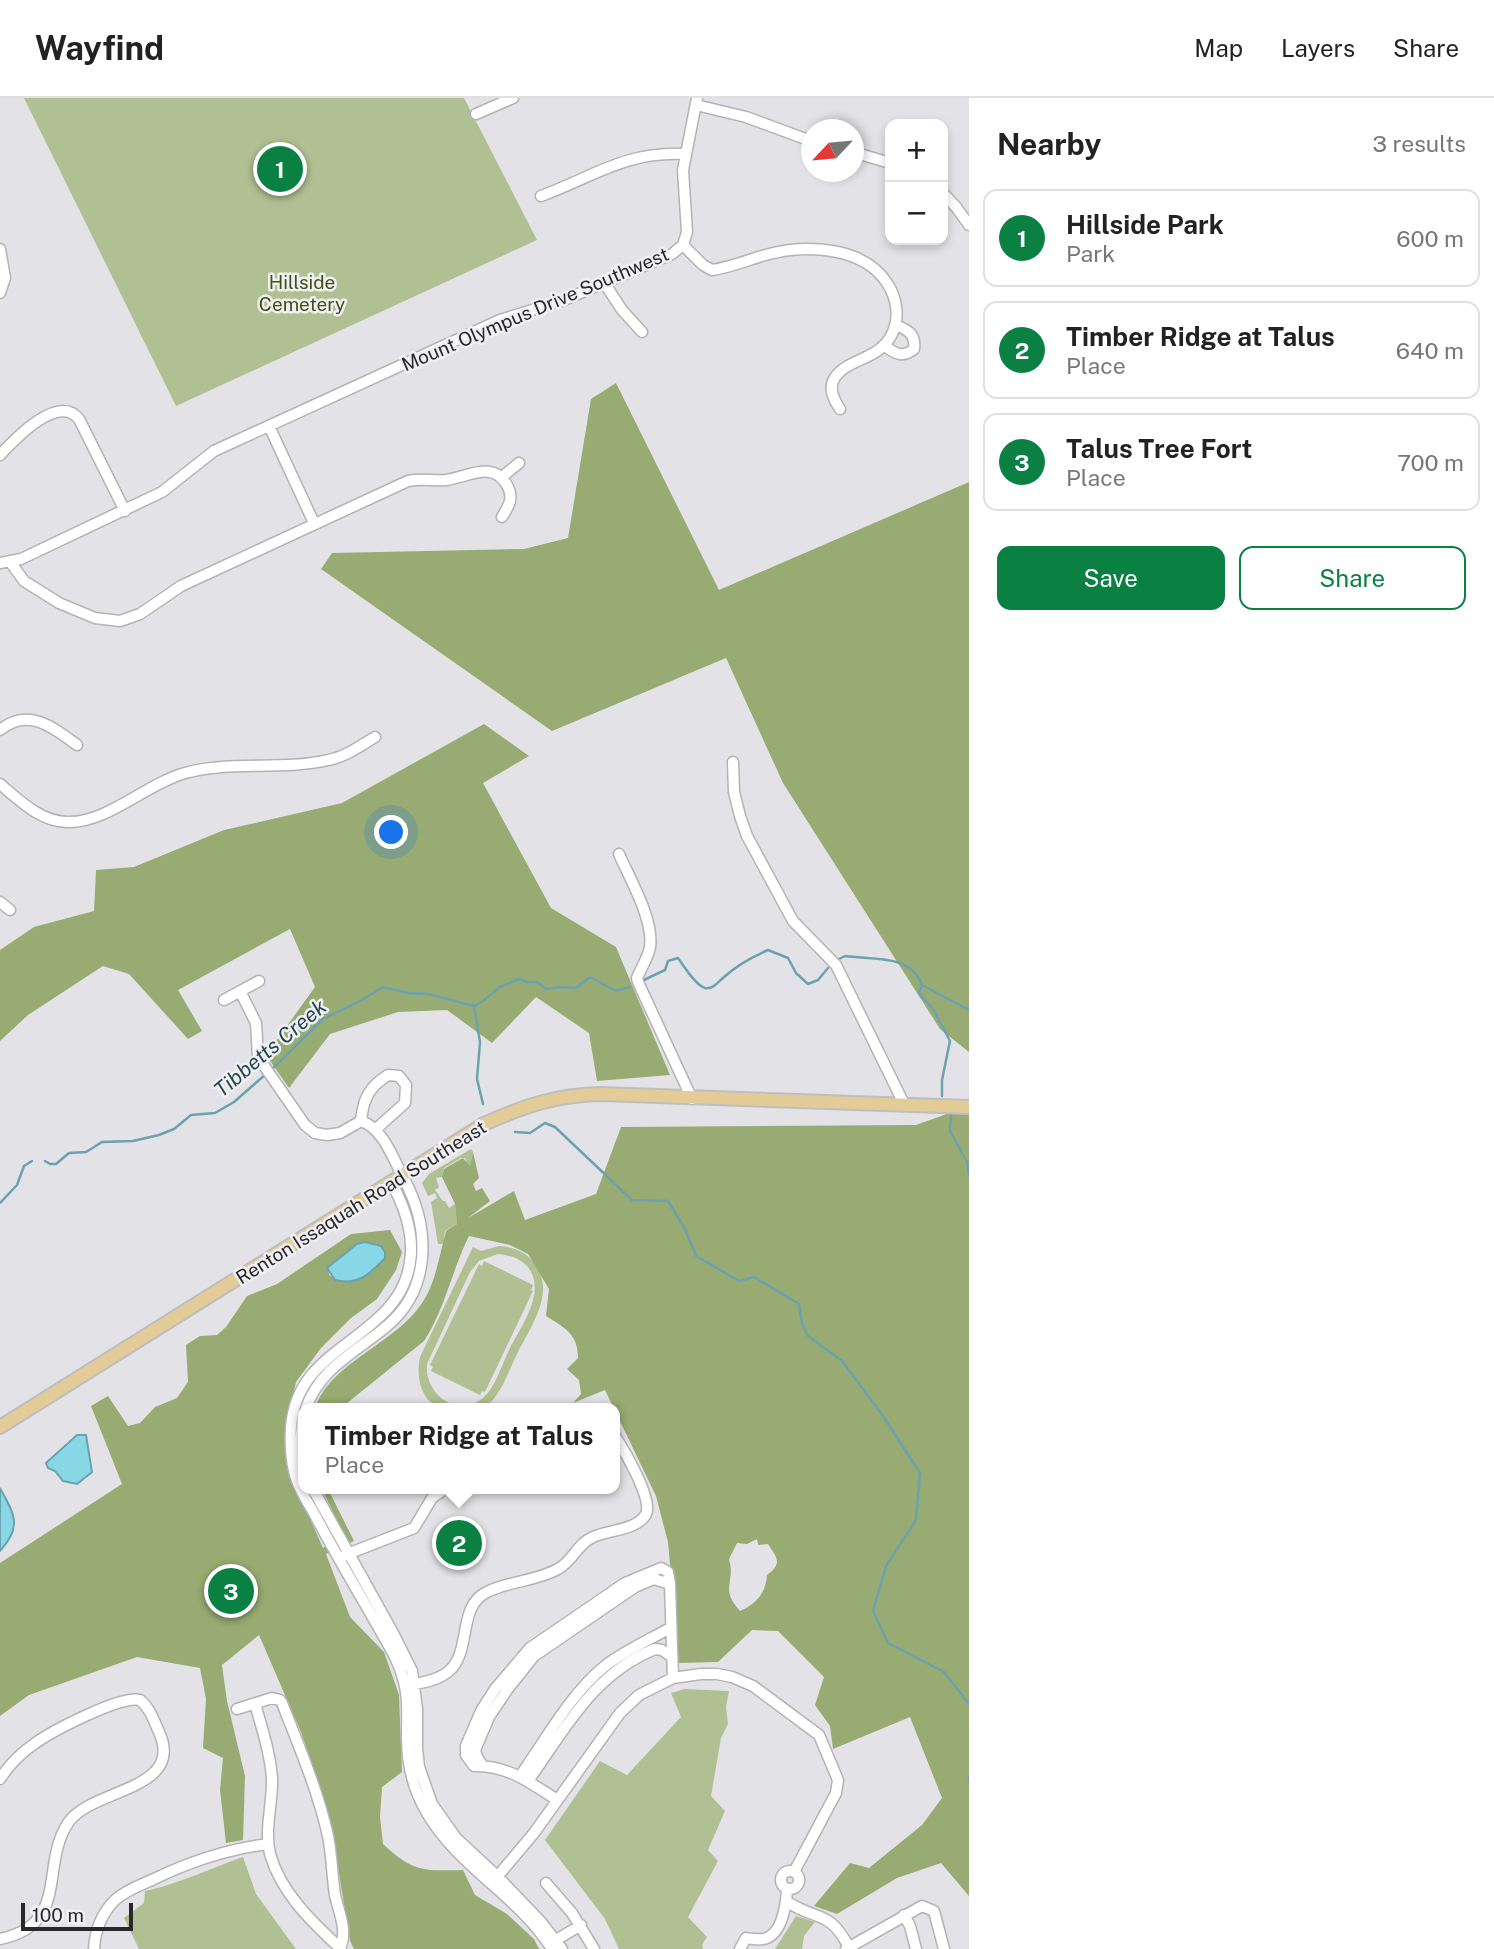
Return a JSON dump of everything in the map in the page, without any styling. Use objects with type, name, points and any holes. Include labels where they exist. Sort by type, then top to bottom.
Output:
[{"type":"main road","name":"Renton Issaquah Road Southeast","points":[[0,1427],[484,1124],[529,1104],[553,1098],[592,1094],[969,1107]]},
{"type":"street","points":[[476,114],[513,98]]},
{"type":"street","points":[[683,245],[687,232],[683,170],[696,102],[801,138]]},
{"type":"street","points":[[541,197],[617,163],[653,154],[685,154]]},
{"type":"street","points":[[864,155],[885,162]]},
{"type":"street","points":[[948,199],[969,225]]},
{"type":"street","name":"Mount Olympus Drive Southwest","points":[[5,563],[162,492],[214,451],[500,320],[539,309],[605,284],[664,258],[683,245],[712,270],[794,249],[848,255],[873,268],[885,280],[895,302],[896,325]]},
{"type":"street","points":[[0,249],[5,278],[0,293]]},
{"type":"street","points":[[605,284],[622,310],[642,332]]},
{"type":"street","points":[[840,409],[832,389],[834,378],[885,346],[896,325],[914,337],[914,349],[901,355],[885,346]]},
{"type":"street","points":[[0,455],[14,440],[47,415],[62,410],[71,411],[79,419],[125,511]]},
{"type":"street","points":[[269,426],[314,523]]},
{"type":"street","points":[[502,477],[519,463]]},
{"type":"street","points":[[5,563],[24,581],[59,603],[95,618],[120,621],[140,614],[181,586],[408,481],[445,480],[488,470],[502,477],[511,498],[502,517]]},
{"type":"street","points":[[0,730],[21,719],[35,720],[60,732],[77,745]]},
{"type":"street","points":[[0,784],[40,815],[58,821],[74,822],[101,815],[153,785],[183,774],[222,767],[326,761],[352,751],[375,737]]},
{"type":"street","points":[[733,762],[734,792],[747,836],[793,922],[836,965],[904,1104]]},
{"type":"street","points":[[619,854],[646,917],[650,938],[649,950],[637,978],[638,982],[692,1099]]},
{"type":"street","points":[[0,902],[10,910]]},
{"type":"street","points":[[224,1000],[259,981]]},
{"type":"street","points":[[240,991],[256,1023],[258,1057],[304,1125],[315,1133],[333,1135],[361,1121]]},
{"type":"street","points":[[361,1121],[363,1102],[368,1092],[388,1075],[400,1076],[406,1085],[405,1103],[376,1129]]},
{"type":"street","points":[[298,1484],[291,1451],[291,1424],[298,1396],[311,1374],[330,1355],[383,1314],[405,1280],[412,1250],[411,1228],[396,1179],[376,1129],[361,1121]]},
{"type":"street","points":[[308,1403],[315,1388],[337,1362],[395,1318],[416,1284],[423,1256],[422,1226],[413,1196],[396,1179]]},
{"type":"street","points":[[410,1685],[440,1677],[454,1665],[471,1607],[479,1597],[489,1590],[557,1570],[589,1539],[636,1524],[645,1517],[648,1511],[646,1496],[620,1446]]},
{"type":"street","points":[[303,1494],[410,1685]]},
{"type":"street","points":[[316,1494],[405,1656],[419,1767],[438,1814],[495,1880],[541,1922],[556,1946],[581,1925]]},
{"type":"street","points":[[339,1559],[349,1552],[409,1531],[418,1523],[432,1498],[438,1494]]},
{"type":"street","points":[[556,1800],[524,1778],[482,1765],[474,1766],[466,1755],[466,1746],[481,1711],[495,1689],[530,1648],[639,1575],[656,1568],[665,1569],[670,1584],[673,1678]]},
{"type":"street","points":[[524,1778],[576,1697],[595,1674],[610,1662],[670,1628]]},
{"type":"street","points":[[524,1778],[590,1694],[612,1672],[655,1649],[672,1657]]},
{"type":"street","points":[[495,1880],[534,1833],[627,1705],[639,1695],[673,1678],[701,1674],[732,1677],[753,1686],[814,1730],[823,1741],[838,1780],[836,1793],[794,1872],[787,1871],[781,1876],[781,1883],[787,1889],[780,1922],[772,1934],[760,1940],[746,1938],[740,1949]]},
{"type":"street","points":[[0,1779],[11,1764],[39,1741],[108,1707],[133,1698],[148,1707],[162,1739],[162,1763],[148,1778],[74,1816],[61,1838],[49,1897],[41,1914],[29,1927],[16,1935],[0,1939]]},
{"type":"street","points":[[237,1709],[272,1698],[280,1700],[312,1783],[328,1837],[333,1884],[343,1929],[340,1948],[316,1926],[288,1892],[274,1866],[268,1844],[272,1780],[267,1747],[255,1704]]},
{"type":"street","points":[[94,1949],[97,1929],[107,1910],[130,1890],[177,1868],[221,1852],[268,1844]]},
{"type":"street","points":[[546,1884],[581,1925],[594,1949]]},
{"type":"street","points":[[786,1901],[834,1924],[848,1948],[918,1906],[931,1908],[937,1916],[944,1949]]},
{"type":"street","points":[[904,1915],[916,1949]]},
{"type":"green space","name":"Hillside Cemetery","points":[[24,98],[464,98],[537,240],[176,406]]},
{"type":"green space","points":[[616,383],[719,590],[969,482],[969,1052],[940,1029],[783,783],[726,658],[552,731],[321,569],[332,553],[524,549],[568,538],[591,399]]},
{"type":"green space","points":[[484,724],[529,756],[483,783],[551,908],[616,947],[670,1075],[597,1081],[589,1033],[536,997],[492,1043],[447,1010],[398,1012],[330,1034],[289,1088],[266,1055],[315,987],[290,929],[178,990],[202,1031],[188,1039],[129,974],[103,966],[28,1015],[0,1041],[0,950],[34,927],[94,911],[96,870],[134,867],[224,830],[342,803]]},
{"type":"green space","points":[[969,1106],[969,1896],[941,1863],[897,1878],[837,1914],[814,1906],[850,1863],[869,1868],[922,1825],[942,1798],[910,1717],[833,1749],[830,1726],[815,1705],[824,1677],[778,1631],[752,1630],[718,1662],[679,1663],[668,1542],[656,1496],[620,1421],[620,1403],[611,1403],[605,1390],[573,1403],[581,1394],[579,1380],[567,1369],[578,1358],[576,1343],[564,1328],[546,1316],[549,1289],[528,1254],[510,1245],[469,1236],[438,1316],[424,1341],[347,1403],[318,1403],[335,1378],[396,1330],[427,1296],[446,1231],[457,1224],[455,1204],[442,1177],[444,1169],[463,1158],[470,1166],[473,1152],[479,1178],[473,1184],[476,1191],[482,1188],[490,1201],[468,1218],[514,1191],[525,1220],[596,1194],[621,1127],[916,1125]],"holes":[[[757,1539],[758,1545],[768,1544],[777,1564],[767,1575],[765,1587],[759,1597],[740,1611],[730,1597],[729,1559],[737,1543],[747,1544]]]},
{"type":"green space","points":[[471,1149],[473,1152],[470,1166],[465,1158],[461,1158],[444,1168],[442,1177],[436,1178],[439,1187],[435,1190],[443,1201],[449,1208],[455,1204],[457,1224],[445,1231],[443,1244],[438,1244],[431,1202],[437,1198],[435,1193],[428,1196],[422,1183],[429,1174]]},
{"type":"green space","points":[[390,1230],[402,1252],[396,1270],[377,1299],[351,1318],[321,1348],[296,1382],[286,1429],[286,1464],[323,1548],[344,1536],[324,1494],[330,1494],[354,1541],[326,1554],[350,1617],[384,1652],[399,1695],[402,1772],[382,1787],[380,1817],[383,1844],[403,1860],[419,1868],[463,1870],[475,1895],[507,1914],[534,1939],[539,1949],[354,1949],[350,1941],[330,1818],[301,1732],[259,1635],[222,1665],[227,1701],[245,1776],[243,1840],[226,1843],[220,1790],[223,1758],[203,1748],[206,1699],[200,1668],[137,1657],[29,1695],[0,1716],[0,1563],[122,1484],[91,1406],[108,1396],[128,1426],[140,1423],[155,1407],[177,1398],[188,1382],[186,1345],[200,1336],[217,1335],[226,1327],[247,1296],[277,1284],[351,1234]],"holes":[[[365,1242],[378,1245],[385,1258],[361,1278],[330,1276],[327,1268],[357,1244]]]},
{"type":"green space","points":[[473,1247],[481,1251],[505,1247],[529,1257],[541,1276],[543,1287],[539,1310],[496,1396],[489,1403],[474,1403],[484,1397],[495,1381],[526,1319],[535,1286],[527,1266],[514,1257],[498,1254],[479,1261],[470,1272],[427,1364],[431,1385],[437,1394],[450,1403],[432,1403],[423,1392],[419,1379],[420,1357]]},
{"type":"green space","points":[[484,1261],[533,1285],[533,1291],[485,1392],[482,1391],[480,1395],[431,1371],[433,1367],[430,1365],[479,1264],[482,1266]]},
{"type":"green space","points":[[685,1689],[729,1691],[726,1707],[728,1724],[721,1738],[711,1796],[725,1811],[708,1850],[718,1861],[688,1917],[707,1937],[702,1945],[703,1949],[619,1949],[605,1919],[545,1840],[600,1761],[627,1775],[681,1717],[671,1693]]},
{"type":"green space","points":[[243,1857],[256,1894],[296,1949],[139,1949],[124,1918],[144,1903],[145,1891]]},
{"type":"green space","points":[[796,1916],[815,1922],[804,1936],[802,1949],[775,1949]]},
{"type":"water","points":[[365,1242],[381,1246],[385,1258],[357,1280],[335,1280],[327,1268],[357,1244]]},
{"type":"water","points":[[77,1435],[86,1435],[92,1472],[77,1484],[63,1481],[46,1463]]},
{"type":"water","points":[[0,1488],[12,1513],[14,1527],[0,1551]]},
{"type":"waterway","name":"Tibbetts Creek","points":[[644,980],[665,970],[668,961],[678,958],[697,983],[711,988],[739,965],[768,950],[788,958],[796,973],[808,984],[818,980],[828,968]]},
{"type":"waterway","name":"Tibbetts Creek","points":[[839,959],[845,956],[900,963],[917,975],[922,985],[969,1010]]},
{"type":"waterway","name":"Tibbetts Creek","points":[[271,1070],[323,1019],[383,987],[428,994],[474,1006],[500,987],[519,979],[537,982],[546,989],[576,988],[590,977],[616,991],[630,987]]},
{"type":"waterway","points":[[922,985],[919,993],[933,1009],[950,1041],[942,1080],[942,1096]]},
{"type":"waterway","points":[[474,1007],[480,1042],[477,1079],[483,1104]]},
{"type":"waterway","name":"Tibbetts Creek","points":[[45,1161],[56,1164],[69,1153],[86,1152],[102,1142],[133,1141],[159,1135],[174,1129],[191,1115],[215,1113],[234,1102],[266,1074]]},
{"type":"waterway","points":[[951,1114],[950,1131],[967,1162],[969,1174]]},
{"type":"waterway","points":[[515,1132],[530,1133],[545,1123],[555,1127],[632,1200],[668,1201],[685,1229],[696,1256],[739,1281],[754,1277],[799,1304],[802,1324],[808,1336],[842,1361],[883,1416],[920,1473],[916,1520],[886,1566],[873,1611],[888,1643],[944,1672],[969,1704]]},
{"type":"waterway","name":"Tibbetts Creek","points":[[0,1203],[17,1185],[24,1166],[32,1161]]},
{"type":"waterway","points":[[969,1776],[969,1781]]},
{"type":"place","name":"Hillside Park","points":[[280,169]]},
{"type":"place","name":"Timber Ridge at Talus","points":[[459,1543]]},
{"type":"place","name":"Talus Tree Fort","points":[[231,1591]]}]
